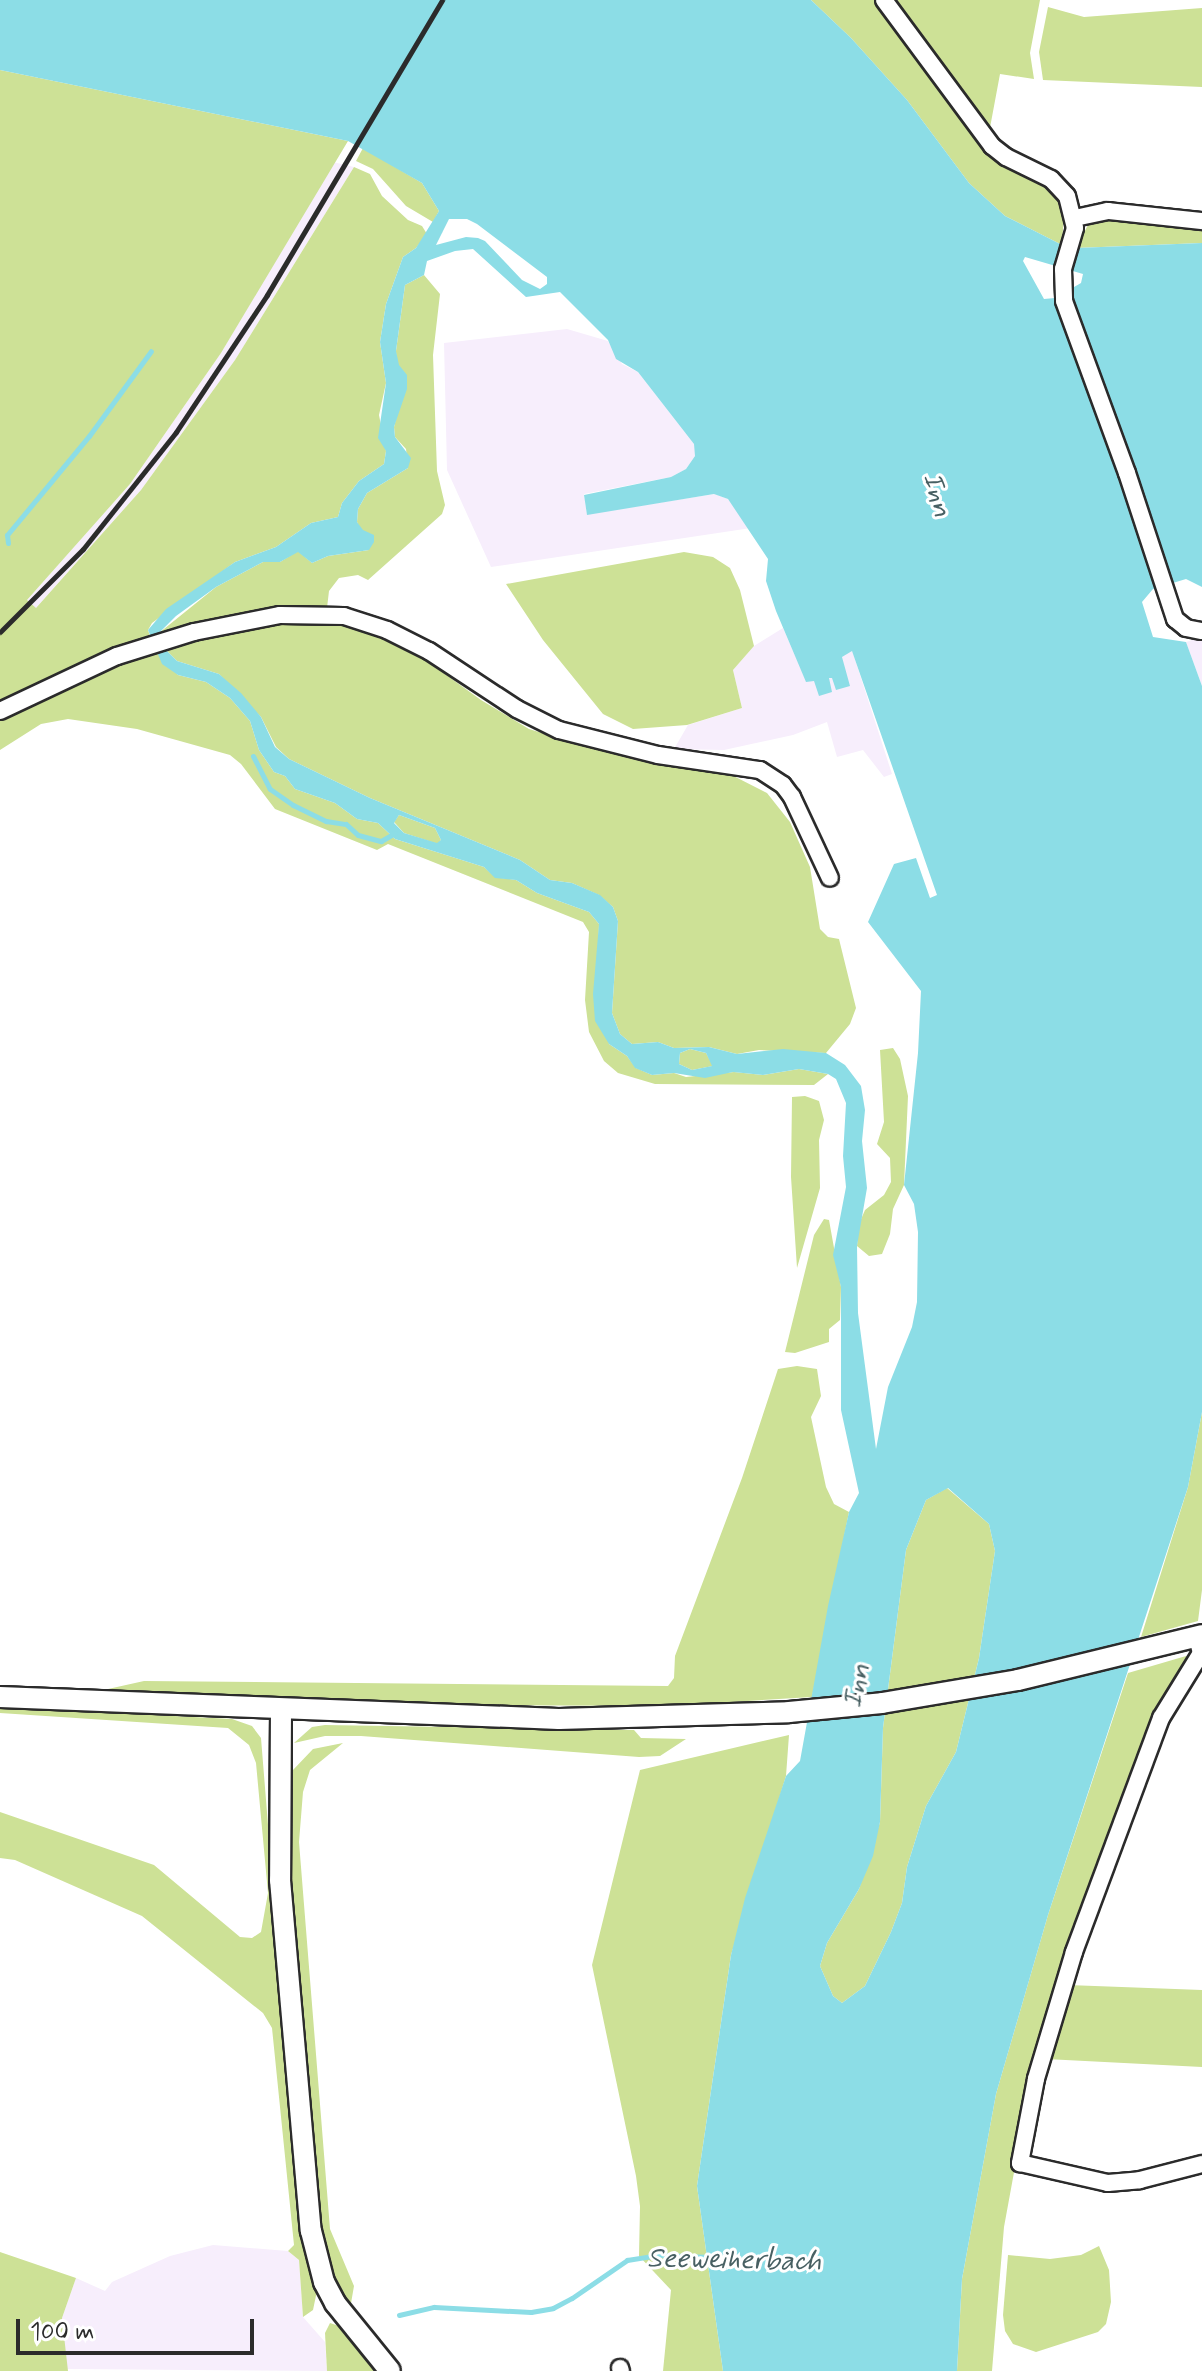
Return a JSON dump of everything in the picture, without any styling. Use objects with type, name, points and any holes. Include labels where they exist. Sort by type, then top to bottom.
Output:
[{"type":"street","points":[[884,0],[992,146],[1006,157],[1051,179],[1067,196],[1075,218],[1061,286],[1064,301],[1127,473],[1164,592],[1180,624],[1202,631]]},
{"type":"street","points":[[1075,218],[1108,211],[1202,221]]},
{"type":"street","points":[[0,711],[142,648],[168,640],[280,615],[328,614],[368,622],[454,665],[517,709],[568,734],[658,755],[760,770],[783,785],[792,797],[830,878]]},
{"type":"street","points":[[0,1697],[559,1719],[789,1712],[913,1698],[1096,1663],[1200,1636],[1201,1653],[1161,1718],[1074,1952],[1036,2079],[1020,2163],[1108,2183],[1140,2180],[1202,2164]]},
{"type":"street","points":[[281,1709],[280,1880],[306,2202],[318,2264],[335,2303],[390,2371]]},
{"type":"shaded area","points":[[333,162],[354,167],[235,360],[141,490],[35,609],[27,600],[130,484],[221,353]]},
{"type":"shaded area","points":[[567,329],[608,341],[622,364],[638,372],[695,445],[695,456],[686,469],[671,477],[584,494],[587,514],[715,494],[728,499],[751,528],[491,567],[447,470],[444,343]]},
{"type":"shaded area","points":[[783,628],[806,681],[832,678],[843,666],[842,657],[852,650],[892,774],[884,777],[863,750],[837,757],[827,722],[793,735],[724,750],[674,749],[688,725],[742,708],[733,670],[754,646]]},
{"type":"shaded area","points":[[1202,637],[1202,686],[1186,642]]},
{"type":"shaded area","points":[[213,2245],[288,2251],[299,2260],[303,2317],[325,2342],[327,2371],[66,2369],[62,2318],[76,2278],[105,2291],[112,2282],[170,2256]]},
{"type":"green space","points":[[811,0],[875,0],[1000,161],[1048,187],[1055,195],[1064,214],[1062,245],[1005,216],[969,183],[907,100],[851,38]]},
{"type":"green space","points":[[893,0],[1040,0],[1030,53],[1034,79],[1000,74],[989,133]]},
{"type":"green space","points":[[1048,7],[1084,17],[1202,8],[1202,87],[1043,80],[1039,52]]},
{"type":"green space","points":[[0,70],[348,141],[221,353],[130,484],[27,600],[36,608],[141,490],[235,360],[354,167],[370,174],[382,196],[408,220],[422,226],[427,234],[416,248],[403,257],[386,304],[380,342],[386,383],[379,415],[386,451],[384,464],[359,481],[342,503],[338,517],[311,523],[276,547],[235,562],[152,623],[148,630],[150,636],[99,654],[109,668],[156,651],[178,675],[206,682],[230,698],[250,721],[259,750],[274,772],[285,776],[295,789],[335,803],[357,819],[378,823],[395,839],[484,867],[495,877],[516,880],[537,893],[589,912],[599,924],[598,955],[609,1044],[627,1056],[636,1068],[652,1075],[674,1073],[686,1077],[734,1072],[763,1075],[799,1069],[828,1074],[814,1085],[655,1084],[618,1073],[604,1061],[589,1032],[585,1000],[589,932],[583,922],[388,844],[377,850],[275,809],[241,764],[230,755],[137,729],[68,719],[41,724],[0,750]]},
{"type":"green space","points":[[363,148],[422,183],[439,211],[433,222],[406,206],[373,169],[356,161]]},
{"type":"green space","points":[[1102,217],[1160,221],[1193,230],[1202,228],[1202,243],[1076,248],[1090,221]]},
{"type":"green space","points":[[424,275],[440,294],[433,355],[437,471],[445,505],[442,514],[368,580],[358,575],[339,578],[329,591],[327,608],[259,611],[159,633],[216,587],[263,562],[280,562],[298,551],[312,563],[328,556],[369,550],[357,522],[358,509],[367,493],[408,468],[406,449],[395,437],[398,411],[396,351],[405,285]]},
{"type":"green space","points":[[684,552],[713,557],[730,568],[740,590],[754,646],[733,670],[742,708],[687,725],[633,729],[603,714],[543,640],[506,584]]},
{"type":"green space","points":[[281,623],[347,624],[384,637],[420,656],[481,700],[529,729],[588,747],[669,763],[712,765],[767,793],[790,822],[810,867],[820,929],[828,937],[839,939],[856,1008],[850,1024],[826,1053],[759,1050],[737,1054],[709,1047],[674,1048],[658,1042],[632,1044],[620,1034],[612,1013],[618,921],[613,907],[599,895],[572,883],[550,880],[520,860],[370,798],[289,759],[276,747],[261,717],[219,674],[177,661],[163,647],[197,637]]},
{"type":"green space","points":[[399,815],[435,828],[441,840],[438,844],[404,833],[394,822]]},
{"type":"green space","points":[[893,1048],[900,1059],[908,1096],[904,1185],[893,1209],[890,1234],[882,1254],[869,1256],[857,1246],[859,1224],[865,1210],[884,1195],[891,1182],[890,1158],[877,1144],[884,1122],[880,1050]]},
{"type":"green space","points":[[690,1049],[706,1053],[713,1066],[692,1070],[679,1064],[680,1053]]},
{"type":"green space","points":[[805,1096],[819,1101],[824,1120],[819,1140],[820,1188],[797,1268],[791,1177],[792,1097]]},
{"type":"green space","points":[[824,1219],[829,1220],[841,1287],[840,1320],[829,1329],[829,1342],[795,1353],[785,1352],[814,1235]]},
{"type":"green space","points":[[797,1366],[817,1369],[821,1396],[811,1417],[826,1487],[834,1504],[849,1512],[812,1697],[667,1706],[451,1705],[99,1691],[144,1681],[668,1686],[674,1678],[675,1656],[742,1478],[778,1369]]},
{"type":"green space","points":[[1202,1412],[1202,1590],[1198,1621],[1141,1637],[1188,1487]]},
{"type":"green space","points":[[947,1488],[989,1524],[995,1551],[979,1658],[956,1752],[926,1806],[907,1867],[902,1903],[891,1932],[865,1986],[842,2003],[833,1996],[820,1966],[827,1943],[859,1889],[880,1822],[883,1728],[906,1550],[926,1500]]},
{"type":"green space","points":[[1186,1656],[1187,1661],[1153,1723],[1019,2145],[1004,2227],[992,2371],[957,2371],[962,2279],[996,2094],[1048,1915],[1128,1673]]},
{"type":"green space","points":[[0,1707],[232,1719],[252,1726],[261,1738],[300,2221],[318,2286],[313,2310],[303,2317],[299,2260],[288,2251],[294,2245],[272,2028],[263,2013],[142,1916],[15,1860],[0,1858],[0,1812],[154,1865],[240,1937],[252,1938],[261,1932],[268,1893],[256,1763],[249,1745],[228,1728],[0,1713]]},
{"type":"green space","points":[[312,1727],[634,1730],[641,1738],[686,1739],[660,1756],[639,1757],[361,1736],[325,1736],[294,1743]]},
{"type":"green space","points":[[789,1735],[786,1776],[731,1955],[697,2186],[723,2371],[663,2371],[671,2290],[639,2256],[640,2206],[636,2176],[592,1965],[640,1770]]},
{"type":"green space","points":[[343,1743],[310,1770],[303,1792],[299,1842],[330,2229],[354,2286],[350,2309],[333,2279],[316,2217],[290,1898],[288,1784],[293,1770],[313,1749]]},
{"type":"green space","points":[[1068,1985],[1202,1990],[1202,2067],[1046,2059]]},
{"type":"green space","points":[[1099,2246],[1109,2270],[1111,2302],[1106,2324],[1098,2332],[1036,2352],[1013,2344],[1005,2331],[1003,2315],[1008,2255],[1050,2259],[1081,2255]]},
{"type":"green space","points":[[0,2252],[76,2278],[62,2318],[68,2371],[0,2371]]},
{"type":"green space","points":[[330,2323],[345,2328],[382,2371],[327,2371],[325,2333]]},
{"type":"water","name":"Inn","points":[[0,0],[811,0],[851,38],[907,100],[969,183],[1005,216],[1062,245],[1076,248],[1202,243],[1202,587],[1186,579],[1153,589],[1142,602],[1153,637],[1186,642],[1202,686],[1202,1412],[1188,1487],[1048,1915],[996,2094],[962,2279],[957,2371],[723,2371],[697,2186],[731,1955],[745,1898],[786,1776],[800,1761],[828,1606],[849,1512],[859,1493],[841,1410],[841,1287],[833,1255],[846,1187],[843,1156],[846,1103],[836,1079],[828,1074],[799,1069],[763,1075],[733,1072],[705,1078],[674,1073],[652,1075],[635,1068],[627,1056],[609,1044],[595,1021],[593,994],[599,924],[589,912],[537,893],[516,880],[495,878],[484,867],[395,839],[378,823],[357,819],[335,803],[295,789],[285,776],[274,772],[259,750],[250,721],[230,698],[206,682],[178,675],[162,664],[148,630],[166,609],[235,562],[276,547],[311,523],[338,517],[342,503],[359,481],[384,464],[386,451],[378,438],[386,383],[380,342],[386,304],[403,257],[416,248],[439,211],[422,183],[348,141],[0,70]],"holes":[[[449,219],[467,219],[547,277],[547,284],[540,289],[522,280],[485,241],[478,238],[466,237],[436,245]],[[473,249],[526,297],[560,292],[608,340],[616,359],[638,372],[694,444],[695,456],[686,469],[671,477],[584,495],[587,515],[714,494],[728,499],[768,559],[766,581],[776,611],[806,682],[814,681],[819,696],[832,692],[829,678],[832,678],[836,690],[850,686],[842,657],[852,651],[937,895],[930,898],[916,858],[894,864],[868,922],[921,991],[918,1053],[904,1185],[914,1204],[918,1232],[917,1302],[912,1327],[888,1387],[876,1449],[858,1313],[857,1246],[867,1188],[862,1141],[865,1110],[861,1086],[845,1065],[826,1053],[783,1049],[737,1054],[709,1047],[674,1048],[658,1042],[632,1044],[620,1034],[612,1013],[618,921],[613,907],[600,895],[572,883],[550,880],[520,860],[370,798],[289,759],[275,747],[261,717],[241,693],[219,674],[177,661],[163,647],[159,633],[176,616],[216,587],[263,562],[280,562],[298,552],[312,563],[328,556],[369,550],[374,535],[363,530],[357,522],[358,509],[367,493],[408,468],[411,458],[395,437],[394,427],[407,389],[407,375],[399,365],[396,351],[405,285],[424,275],[427,261],[455,251]],[[1025,257],[1083,274],[1081,283],[1055,298],[1044,299],[1023,261]],[[399,815],[435,828],[441,840],[437,843],[404,833],[394,823]],[[690,1049],[706,1053],[712,1066],[692,1070],[679,1064],[680,1053]],[[948,1488],[989,1524],[995,1551],[979,1658],[956,1752],[926,1806],[907,1867],[902,1903],[891,1932],[865,1986],[842,2003],[833,1996],[820,1966],[827,1943],[859,1889],[873,1856],[880,1822],[883,1728],[906,1550],[926,1500]]]},
{"type":"waterway","points":[[8,543],[7,535],[89,436],[151,351]]},
{"type":"waterway","points":[[253,756],[270,789],[293,805],[326,821],[346,824],[358,835],[381,841],[395,833]]},
{"type":"waterway","name":"Seeweiherbach","points":[[399,2315],[434,2307],[531,2312],[553,2308],[627,2260],[658,2255],[711,2257]]},
{"type":"railway","points":[[0,632],[83,549],[176,432],[267,295],[442,0]]}]
